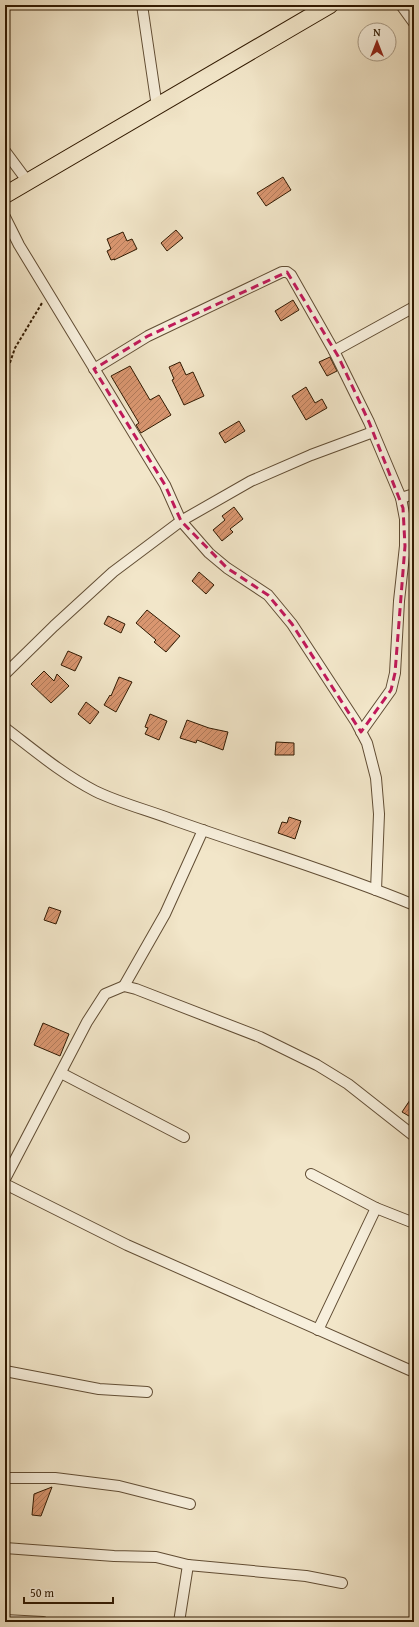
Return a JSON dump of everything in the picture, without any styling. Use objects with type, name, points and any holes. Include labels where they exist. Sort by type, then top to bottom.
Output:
[{"type":"main road","points":[[5,195],[330,5]]},
{"type":"street","points":[[142,5],[157,107]]},
{"type":"street","points":[[401,5],[414,23]]},
{"type":"street","points":[[5,151],[28,182]]},
{"type":"street","points":[[5,217],[19,245],[165,485],[181,521],[209,553],[228,568],[268,595],[292,624],[356,722],[367,743],[376,778],[379,814],[376,890]]},
{"type":"street","points":[[94,369],[148,336],[282,272],[291,274],[334,351],[370,422],[401,498],[404,519],[405,546],[399,601],[395,673],[391,690],[361,732]]},
{"type":"street","points":[[334,351],[414,307]]},
{"type":"street","points":[[5,674],[54,626],[113,572],[181,521],[251,481],[311,455],[373,432]]},
{"type":"street","points":[[401,498],[414,494]]},
{"type":"street","points":[[5,728],[64,773],[96,792],[202,830],[312,866],[414,906]]},
{"type":"street","points":[[5,1179],[87,1022],[106,994],[124,986],[165,914],[202,830]]},
{"type":"street","points":[[124,986],[136,989],[260,1038],[317,1065],[348,1084],[414,1136]]},
{"type":"street","points":[[60,1073],[184,1137]]},
{"type":"street","points":[[311,1174],[376,1208],[414,1223]]},
{"type":"street","points":[[5,1184],[127,1245],[414,1372]]},
{"type":"street","points":[[318,1330],[376,1208]]},
{"type":"street","points":[[5,1371],[99,1389],[148,1392]]},
{"type":"street","points":[[5,1478],[55,1478],[119,1486],[190,1504]]},
{"type":"street","points":[[5,1548],[156,1558],[188,1565],[306,1576],[342,1583]]},
{"type":"street","points":[[179,1622],[188,1565]]},
{"type":"street","points":[[5,1620],[43,1622]]},
{"type":"path","points":[[5,377],[15,348],[35,312],[49,293]]},
{"type":"highlighted area","points":[[287,272],[338,356],[369,422],[403,508],[405,546],[395,673],[391,690],[361,732],[292,624],[268,595],[227,568],[181,521],[165,485],[94,369],[148,336]]},
{"type":"building","points":[[283,177],[291,190],[266,206],[257,193]]},
{"type":"building","points":[[176,230],[183,238],[167,251],[161,243]]},
{"type":"building","points":[[123,232],[127,241],[132,239],[137,249],[111,260],[107,251],[111,249],[107,239]]},
{"type":"building","points":[[293,300],[299,310],[281,321],[275,311]]},
{"type":"building","points":[[330,357],[337,371],[327,376],[319,362]]},
{"type":"building","points":[[180,362],[186,375],[193,372],[204,396],[184,405],[172,380],[174,379],[169,367]]},
{"type":"building","points":[[130,366],[150,400],[159,395],[171,415],[141,433],[136,425],[139,423],[111,376]]},
{"type":"building","points":[[306,387],[315,403],[322,399],[327,408],[306,420],[292,396]]},
{"type":"building","points":[[239,421],[245,431],[225,443],[219,433]]},
{"type":"building","points":[[234,507],[243,519],[230,529],[233,532],[222,541],[213,530],[225,520],[222,516]]},
{"type":"building","points":[[199,572],[214,585],[206,594],[192,581]]},
{"type":"building","points":[[147,610],[180,636],[166,652],[154,642],[156,640],[136,623]]},
{"type":"building","points":[[108,616],[125,624],[121,633],[104,624]]},
{"type":"building","points":[[68,651],[82,657],[75,671],[61,665]]},
{"type":"building","points":[[44,671],[54,681],[57,674],[69,686],[51,703],[31,684]]},
{"type":"building","points":[[119,677],[132,682],[116,712],[104,705],[110,695],[111,696]]},
{"type":"building","points":[[86,702],[99,712],[90,724],[78,714]]},
{"type":"building","points":[[150,714],[167,721],[159,740],[145,734],[148,728],[145,727]]},
{"type":"building","points":[[187,720],[209,728],[228,732],[223,750],[197,740],[196,743],[180,738]]},
{"type":"building","points":[[276,742],[294,743],[294,755],[275,755]]},
{"type":"building","points":[[289,817],[301,821],[295,839],[278,833],[282,822],[287,823]]},
{"type":"building","points":[[49,907],[61,911],[56,924],[44,920]]},
{"type":"building","points":[[43,1023],[69,1034],[60,1056],[34,1045]]},
{"type":"building","points":[[414,1094],[414,1119],[402,1112]]},
{"type":"building","points":[[52,1487],[41,1516],[32,1515],[34,1494]]}]
